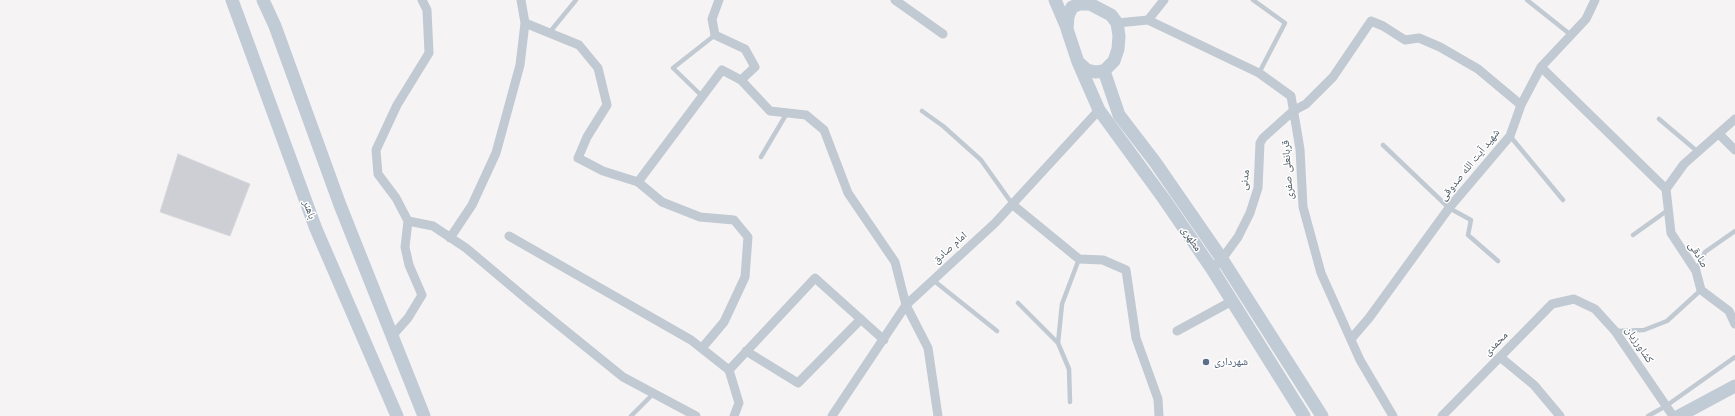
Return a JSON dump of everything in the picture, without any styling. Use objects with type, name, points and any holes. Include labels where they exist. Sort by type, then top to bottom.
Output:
[{"type":"main road","name":"باهنر","points":[[232,0],[316,229],[397,416]]},
{"type":"main road","points":[[263,0],[275,26],[340,205],[424,416]]},
{"type":"main road","points":[[1055,0],[1068,29],[1078,62],[1087,70],[1095,72],[1104,71],[1114,61],[1118,49],[1119,36],[1117,23],[1111,15],[1088,2],[1080,4],[1072,8],[1068,16],[1068,29]]},
{"type":"main road","name":"مطهری","points":[[1078,62],[1099,110],[1164,199],[1212,269],[1304,416]]},
{"type":"main road","name":"مطهری","points":[[1104,71],[1119,115],[1155,162],[1222,259],[1322,416]]},
{"type":"main road","points":[[1099,110],[1101,101],[1110,99],[1114,101]]},
{"type":"main road","points":[[1679,416],[1735,386]]},
{"type":"street","points":[[392,336],[408,318],[422,295],[409,265],[405,247],[408,222],[396,198],[378,174],[376,150],[397,105],[429,53],[427,10],[422,0]]},
{"type":"street","points":[[450,238],[472,205],[496,153],[520,65],[525,23],[521,0]]},
{"type":"street","points":[[719,0],[712,19],[715,34],[745,50],[755,67],[741,80]]},
{"type":"street","points":[[895,0],[943,34]]},
{"type":"street","points":[[1117,23],[1148,20],[1164,0]]},
{"type":"street","name":"شهید آیت الله صدوقی","points":[[1351,339],[1369,318],[1449,208],[1510,136],[1521,105],[1541,67],[1586,20],[1595,0]]},
{"type":"street","name":"قربانعلی صفری","points":[[1148,20],[1259,73],[1291,96],[1300,149],[1303,207],[1321,273],[1360,360],[1393,416]]},
{"type":"street","name":"مدنی","points":[[1212,269],[1222,259],[1238,237],[1250,213],[1258,188],[1260,143],[1263,138],[1293,111],[1306,104],[1333,77],[1371,21],[1383,26],[1405,40],[1418,38],[1453,54],[1478,69],[1521,105]]},
{"type":"street","points":[[525,23],[579,45],[598,68],[607,105],[587,137],[578,158],[603,171],[638,182],[662,202],[700,217],[734,220],[748,237],[745,277],[724,322],[702,348]]},
{"type":"street","points":[[1541,67],[1666,189],[1684,164],[1735,119]]},
{"type":"street","points":[[638,182],[722,70],[741,80],[770,111],[806,115],[824,130],[848,194],[894,262],[906,305],[928,348],[938,416]]},
{"type":"street","name":"امام صادق","points":[[832,416],[906,305],[1013,205],[1099,110]]},
{"type":"street","points":[[1719,134],[1735,150]]},
{"type":"street","name":"صادقی","points":[[1666,189],[1671,233],[1696,271],[1701,290]]},
{"type":"street","points":[[1013,205],[1080,259],[1103,260],[1126,270],[1136,338],[1158,399],[1159,416]]},
{"type":"street","points":[[408,222],[433,226],[466,248],[623,377],[696,416]]},
{"type":"street","points":[[509,236],[691,340],[702,348],[729,370],[739,404],[734,416]]},
{"type":"street","points":[[729,370],[815,278],[884,340]]},
{"type":"street","points":[[1701,290],[1729,311],[1735,324]]},
{"type":"street","name":"کشاورزیان","points":[[1574,299],[1595,308],[1615,331],[1673,416]]},
{"type":"street","name":"محمدی","points":[[1442,416],[1552,304],[1574,299]]},
{"type":"street","points":[[1177,331],[1232,301]]},
{"type":"street","points":[[746,351],[798,383],[861,320]]},
{"type":"street","points":[[1500,357],[1534,384],[1560,416]]},
{"type":"lane","points":[[549,33],[576,0]]},
{"type":"lane","points":[[1253,0],[1285,23],[1259,73]]},
{"type":"lane","points":[[1527,0],[1571,35]]},
{"type":"lane","points":[[702,96],[674,68],[715,34]]},
{"type":"lane","points":[[922,110],[943,126],[981,160],[1013,205]]},
{"type":"lane","points":[[761,157],[787,113]]},
{"type":"lane","points":[[1659,118],[1698,152]]},
{"type":"lane","points":[[1510,136],[1563,200]]},
{"type":"lane","points":[[1383,145],[1449,208],[1471,220],[1468,235],[1498,261]]},
{"type":"lane","points":[[1633,235],[1668,210]]},
{"type":"lane","points":[[1696,271],[1705,252],[1735,231]]},
{"type":"lane","points":[[1058,343],[1062,304],[1080,259]]},
{"type":"lane","points":[[933,280],[997,330]]},
{"type":"lane","points":[[1615,331],[1644,330],[1667,321],[1701,290]]},
{"type":"lane","points":[[1018,303],[1058,343],[1069,369],[1070,402]]},
{"type":"lane","points":[[1648,416],[1666,406],[1735,357]]},
{"type":"lane","points":[[631,416],[654,394]]},
{"type":"building","points":[[178,154],[250,184],[230,236],[160,212]]},
{"type":"place","name":"شهرداری","points":[[1206,362]]}]
